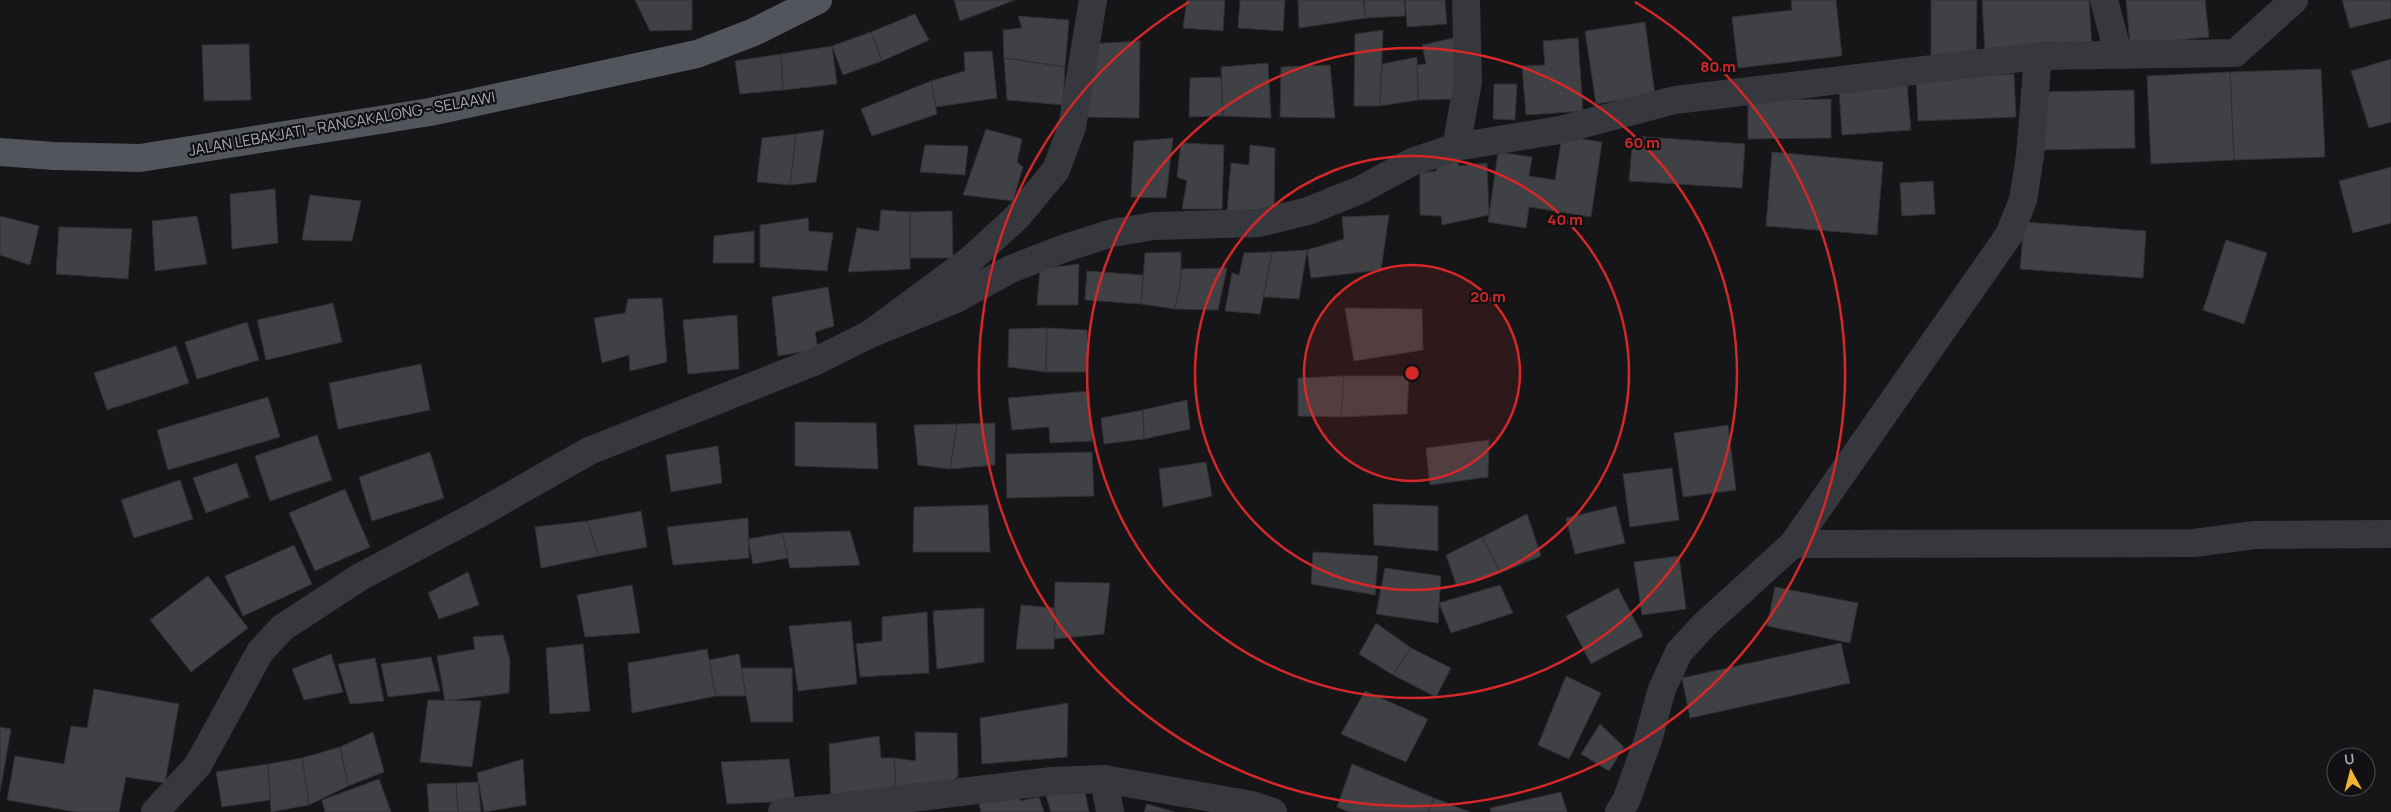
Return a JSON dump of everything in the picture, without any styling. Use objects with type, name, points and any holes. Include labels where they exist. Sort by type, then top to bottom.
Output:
[{"type":"main road","name":"JALAN LEBAKJATI - RANCAKALONG - SELAAWI","points":[[0,152],[54,156],[140,158],[430,112],[697,54],[754,32],[818,0]]},
{"type":"street","points":[[870,334],[970,260],[1017,216],[1056,170],[1072,127],[1093,0]]},
{"type":"street","points":[[1456,147],[1468,82],[1466,0]]},
{"type":"street","points":[[2104,0],[2118,53]]},
{"type":"street","points":[[155,812],[198,765],[260,652],[282,628],[360,577],[475,516],[589,451],[816,361],[870,334],[956,299],[1011,269],[1065,248],[1112,233],[1154,226],[1259,223],[1308,211],[1360,190],[1412,162],[1456,147],[1560,130],[1675,100],[2038,56],[2118,53],[2234,53],[2294,0]]},
{"type":"street","points":[[1619,812],[1626,800],[1648,740],[1662,689],[1679,652],[1704,624],[1793,544],[2009,235],[2023,200],[2030,156],[2038,56]]},
{"type":"street","points":[[1793,544],[2174,544],[2255,535],[2391,534]]},
{"type":"street","points":[[782,812],[830,808],[1052,781],[1104,779],[1252,806],[1273,812]]},
{"type":"street","points":[[1104,779],[1110,812]]},
{"type":"building","points":[[635,0],[692,0],[692,30],[650,31]]},
{"type":"building","points":[[954,0],[1015,0],[960,21]]},
{"type":"building","points":[[1187,0],[1225,0],[1223,31],[1183,28]]},
{"type":"building","points":[[1240,0],[1285,0],[1283,31],[1238,28]]},
{"type":"building","points":[[1298,0],[1363,0],[1366,18],[1299,28]]},
{"type":"building","points":[[1364,0],[1404,0],[1405,16],[1366,18]]},
{"type":"building","points":[[1405,0],[1445,0],[1447,24],[1407,27]]},
{"type":"building","points":[[1791,0],[1836,0],[1842,56],[1738,68],[1732,17],[1792,10]]},
{"type":"building","points":[[1931,0],[1977,0],[1976,57],[1931,57]]},
{"type":"building","points":[[1982,0],[2089,0],[2092,47],[1985,54]]},
{"type":"building","points":[[2126,0],[2205,0],[2209,37],[2130,45]]},
{"type":"building","points":[[2342,0],[2391,0],[2391,18],[2350,28]]},
{"type":"building","points":[[915,14],[929,40],[882,61],[871,32]]},
{"type":"building","points":[[1018,16],[1069,20],[1065,67],[1004,58],[1003,30],[1022,28]]},
{"type":"building","points":[[1645,22],[1655,95],[1596,104],[1585,31]]},
{"type":"building","points":[[1383,30],[1380,106],[1354,106],[1355,34]]},
{"type":"building","points":[[871,32],[882,61],[843,75],[832,46]]},
{"type":"building","points":[[1454,38],[1456,99],[1418,100],[1417,65],[1426,64],[1422,45]]},
{"type":"building","points":[[1578,38],[1583,111],[1526,115],[1522,66],[1545,65],[1543,41]]},
{"type":"building","points":[[1140,41],[1139,118],[1083,117],[1086,44]]},
{"type":"building","points":[[249,44],[251,100],[204,101],[202,45]]},
{"type":"building","points":[[832,46],[837,84],[783,90],[781,54]]},
{"type":"building","points":[[992,51],[997,98],[936,107],[931,81],[965,71],[964,52]]},
{"type":"building","points":[[781,54],[783,90],[740,94],[735,61]]},
{"type":"building","points":[[1417,57],[1418,100],[1380,106],[1382,64]]},
{"type":"building","points":[[1004,58],[1065,67],[1063,105],[1007,100]]},
{"type":"building","points":[[2391,59],[2391,122],[2369,128],[2351,71]]},
{"type":"building","points":[[1268,63],[1271,118],[1223,116],[1221,67]]},
{"type":"building","points":[[1330,65],[1335,118],[1280,117],[1281,67]]},
{"type":"building","points":[[2321,69],[2325,157],[2234,160],[2230,72]]},
{"type":"building","points":[[2230,72],[2234,160],[2151,164],[2147,76]]},
{"type":"building","points":[[2014,74],[2016,117],[1918,121],[1916,78]]},
{"type":"building","points":[[1221,77],[1223,116],[1189,117],[1190,78]]},
{"type":"building","points":[[931,81],[937,114],[872,136],[861,109]]},
{"type":"building","points":[[1494,84],[1517,84],[1515,120],[1493,119]]},
{"type":"building","points":[[1907,85],[1911,130],[1842,135],[1839,90]]},
{"type":"building","points":[[2134,90],[2135,148],[2040,150],[2039,92]]},
{"type":"building","points":[[1831,99],[1831,138],[1748,139],[1748,100]]},
{"type":"building","points":[[986,129],[1022,139],[1017,162],[1023,167],[1013,201],[963,195]]},
{"type":"building","points":[[824,130],[816,182],[790,185],[796,134]]},
{"type":"building","points":[[796,134],[790,185],[757,182],[762,138]]},
{"type":"building","points":[[1562,136],[1602,142],[1591,217],[1529,207],[1526,228],[1488,222],[1498,152],[1532,157],[1529,176],[1555,180]]},
{"type":"building","points":[[1633,136],[1745,144],[1742,188],[1629,181]]},
{"type":"building","points":[[1173,138],[1166,198],[1131,197],[1134,141]]},
{"type":"building","points":[[1181,143],[1224,145],[1222,209],[1182,209],[1187,181],[1177,177]]},
{"type":"building","points":[[925,145],[968,146],[965,175],[920,172]]},
{"type":"building","points":[[1250,145],[1275,148],[1274,209],[1227,212],[1231,163],[1249,165]]},
{"type":"building","points":[[1772,152],[1883,162],[1877,235],[1766,226]]},
{"type":"building","points":[[1457,157],[1459,166],[1487,163],[1489,215],[1442,225],[1441,216],[1420,215],[1420,173],[1436,171],[1439,163]]},
{"type":"building","points":[[2391,167],[2391,223],[2353,233],[2339,181]]},
{"type":"building","points":[[1933,181],[1935,214],[1902,216],[1900,183]]},
{"type":"building","points":[[275,189],[278,243],[232,249],[230,194]]},
{"type":"building","points":[[310,195],[361,201],[352,241],[302,240]]},
{"type":"building","points":[[881,210],[910,212],[910,269],[848,272],[857,228],[879,231]]},
{"type":"building","points":[[952,211],[953,258],[910,258],[910,212]]},
{"type":"building","points":[[1389,215],[1381,270],[1311,278],[1307,250],[1344,239],[1342,217]]},
{"type":"building","points":[[0,216],[39,226],[30,265],[0,255]]},
{"type":"building","points":[[197,216],[207,264],[155,271],[152,221]]},
{"type":"building","points":[[808,218],[809,231],[833,233],[827,271],[760,267],[760,225]]},
{"type":"building","points":[[2024,222],[2146,231],[2143,278],[2020,269]]},
{"type":"building","points":[[59,227],[132,229],[128,279],[56,274]]},
{"type":"building","points":[[754,231],[754,263],[713,263],[714,236]]},
{"type":"building","points":[[2226,240],[2267,253],[2244,324],[2203,310]]},
{"type":"building","points":[[1307,250],[1299,299],[1263,297],[1272,252]]},
{"type":"building","points":[[1181,252],[1181,281],[1175,309],[1141,304],[1145,253]]},
{"type":"building","points":[[1272,252],[1260,314],[1225,311],[1232,273],[1239,275],[1244,253]]},
{"type":"building","points":[[1079,264],[1078,305],[1037,305],[1040,269]]},
{"type":"building","points":[[1227,268],[1218,310],[1175,309],[1181,281],[1181,269]]},
{"type":"building","points":[[1087,271],[1143,275],[1141,304],[1085,300]]},
{"type":"building","points":[[828,287],[834,326],[815,332],[818,349],[778,356],[772,297]]},
{"type":"building","points":[[662,298],[667,362],[630,371],[629,355],[602,363],[594,318],[625,313],[628,299]]},
{"type":"building","points":[[333,303],[342,342],[266,360],[257,320]]},
{"type":"building","points":[[1345,308],[1422,309],[1423,350],[1354,361]]},
{"type":"building","points":[[737,315],[739,369],[688,374],[683,320]]},
{"type":"building","points":[[247,322],[259,360],[197,379],[185,342]]},
{"type":"building","points":[[1047,328],[1046,372],[1008,367],[1009,329]]},
{"type":"building","points":[[1047,328],[1087,330],[1088,372],[1046,372]]},
{"type":"building","points":[[176,346],[189,383],[107,410],[94,373]]},
{"type":"building","points":[[421,364],[430,410],[338,429],[329,383]]},
{"type":"building","points":[[1344,376],[1341,417],[1298,416],[1298,378]]},
{"type":"building","points":[[1344,376],[1409,376],[1407,414],[1341,417]]},
{"type":"building","points":[[1089,391],[1092,441],[1050,443],[1049,427],[1012,430],[1008,398]]},
{"type":"building","points":[[268,397],[280,437],[168,470],[157,430]]},
{"type":"building","points":[[1187,400],[1190,429],[1144,439],[1143,410]]},
{"type":"building","points":[[1143,410],[1144,439],[1104,444],[1101,418]]},
{"type":"building","points":[[795,422],[876,423],[878,469],[795,466]]},
{"type":"building","points":[[995,423],[995,465],[950,469],[957,424]]},
{"type":"building","points":[[957,424],[950,469],[918,465],[914,425]]},
{"type":"building","points":[[1728,425],[1736,490],[1683,497],[1674,433]]},
{"type":"building","points":[[317,435],[332,480],[270,501],[255,456]]},
{"type":"building","points":[[1489,440],[1488,477],[1430,485],[1426,448]]},
{"type":"building","points":[[718,446],[722,483],[671,492],[666,455]]},
{"type":"building","points":[[430,452],[444,498],[372,521],[359,477]]},
{"type":"building","points":[[1092,452],[1094,496],[1007,498],[1006,454]]},
{"type":"building","points":[[1206,462],[1212,496],[1163,507],[1159,469]]},
{"type":"building","points":[[237,463],[249,497],[206,513],[193,478]]},
{"type":"building","points":[[1672,468],[1679,520],[1630,527],[1623,474]]},
{"type":"building","points":[[180,480],[193,519],[134,538],[121,500]]},
{"type":"building","points":[[345,489],[370,547],[315,571],[289,513]]},
{"type":"building","points":[[1373,504],[1438,506],[1438,551],[1374,545]]},
{"type":"building","points":[[988,505],[990,552],[913,552],[914,507]]},
{"type":"building","points":[[1616,506],[1625,543],[1575,554],[1566,518]]},
{"type":"building","points":[[641,511],[647,547],[599,556],[587,521]]},
{"type":"building","points":[[1527,514],[1541,556],[1500,573],[1482,537]]},
{"type":"building","points":[[748,518],[749,558],[673,565],[667,527]]},
{"type":"building","points":[[587,521],[599,556],[541,568],[535,527]]},
{"type":"building","points":[[850,531],[860,565],[790,568],[782,533]]},
{"type":"building","points":[[782,533],[788,558],[753,564],[748,539]]},
{"type":"building","points":[[1482,537],[1500,573],[1456,584],[1446,555]]},
{"type":"building","points":[[294,545],[312,584],[243,616],[225,576]]},
{"type":"building","points":[[1313,552],[1378,556],[1375,595],[1311,584]]},
{"type":"building","points":[[1679,556],[1686,609],[1642,615],[1634,562]]},
{"type":"building","points":[[1385,568],[1441,576],[1438,623],[1376,614]]},
{"type":"building","points":[[468,572],[479,605],[439,619],[428,593]]},
{"type":"building","points":[[208,576],[248,628],[191,672],[150,620]]},
{"type":"building","points":[[1055,582],[1110,583],[1104,634],[1054,639]]},
{"type":"building","points":[[632,585],[640,633],[585,637],[577,595]]},
{"type":"building","points":[[1500,585],[1513,613],[1451,633],[1439,603]]},
{"type":"building","points":[[1775,587],[1858,603],[1850,643],[1767,626]]},
{"type":"building","points":[[1618,588],[1643,636],[1591,664],[1566,616]]},
{"type":"building","points":[[1021,605],[1055,608],[1054,649],[1016,649]]},
{"type":"building","points":[[984,608],[984,662],[937,669],[933,611]]},
{"type":"building","points":[[927,612],[929,673],[860,677],[856,644],[882,641],[882,617]]},
{"type":"building","points":[[851,621],[857,684],[798,691],[789,626]]},
{"type":"building","points":[[1376,623],[1411,648],[1393,675],[1359,654]]},
{"type":"building","points":[[503,635],[510,660],[509,693],[445,701],[437,656],[475,649],[473,637]]},
{"type":"building","points":[[1841,643],[1850,683],[1690,718],[1682,678]]},
{"type":"building","points":[[583,644],[590,711],[550,714],[546,648]]},
{"type":"building","points":[[1411,648],[1451,668],[1436,697],[1393,675]]},
{"type":"building","points":[[707,649],[716,696],[632,713],[628,663]]},
{"type":"building","points":[[331,654],[343,692],[304,700],[292,669]]},
{"type":"building","points":[[739,654],[746,696],[716,696],[709,660]]},
{"type":"building","points":[[431,657],[440,691],[388,697],[381,664]]},
{"type":"building","points":[[375,658],[384,701],[350,704],[338,664]]},
{"type":"building","points":[[741,668],[792,668],[793,722],[751,722]]},
{"type":"building","points":[[1566,676],[1601,693],[1569,759],[1538,745]]},
{"type":"building","points":[[94,689],[179,704],[165,783],[126,777],[119,812],[76,812],[7,800],[15,756],[64,764],[71,726],[87,728]]},
{"type":"building","points":[[1365,691],[1428,719],[1406,762],[1341,734]]},
{"type":"building","points":[[428,700],[481,701],[472,767],[420,762]]},
{"type":"building","points":[[1068,703],[1067,757],[982,764],[980,718]]},
{"type":"building","points":[[1600,724],[1624,747],[1609,771],[1581,754]]},
{"type":"building","points":[[0,727],[11,729],[0,792]]},
{"type":"building","points":[[373,732],[384,772],[348,786],[340,747]]},
{"type":"building","points":[[915,732],[957,733],[958,776],[950,783],[896,790],[894,758],[916,761]]},
{"type":"building","points":[[879,736],[881,758],[894,758],[896,790],[831,800],[829,744]]},
{"type":"building","points":[[340,747],[348,786],[309,805],[302,758]]},
{"type":"building","points":[[302,758],[309,805],[271,812],[268,764]]},
{"type":"building","points":[[523,759],[526,805],[484,812],[477,773]]},
{"type":"building","points":[[789,759],[795,801],[727,804],[721,762]]},
{"type":"building","points":[[268,764],[270,800],[222,807],[216,772]]},
{"type":"building","points":[[1352,764],[1434,798],[1428,812],[1349,812],[1337,807]]},
{"type":"building","points":[[379,779],[391,812],[325,812],[322,800]]},
{"type":"building","points":[[478,782],[481,812],[458,812],[456,783]]},
{"type":"building","points":[[456,783],[458,812],[429,812],[427,784]]},
{"type":"building","points":[[1084,786],[1089,812],[1051,812],[1046,796]]},
{"type":"building","points":[[1019,791],[1020,801],[1039,797],[1044,812],[981,812],[978,801]]},
{"type":"building","points":[[1561,792],[1567,812],[1491,812],[1490,808]]},
{"type":"building","points":[[1434,798],[1470,812],[1428,812]]},
{"type":"building","points":[[1147,804],[1175,812],[1144,812]]}]
